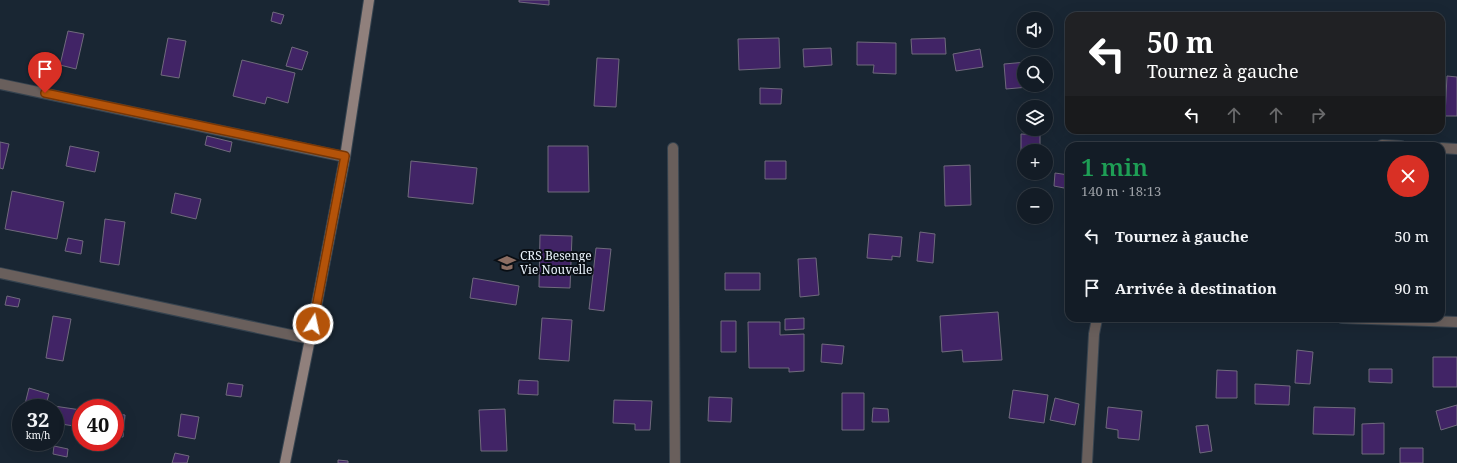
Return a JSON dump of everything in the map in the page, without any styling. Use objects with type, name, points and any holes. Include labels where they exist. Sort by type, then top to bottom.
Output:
[{"type":"street","points":[[284,463],[310,339],[345,156],[369,0]]},
{"type":"street","points":[[0,84],[345,156]]},
{"type":"street","points":[[673,148],[675,463]]},
{"type":"street","points":[[1445,148],[1457,149]]},
{"type":"street","points":[[0,273],[310,339]]},
{"type":"street","points":[[1087,463],[1094,334],[1096,322]]},
{"type":"street","points":[[1445,322],[1457,322]]},
{"type":"building","points":[[519,0],[549,0],[549,5],[519,2]]},
{"type":"building","points":[[273,12],[284,15],[281,24],[271,21]]},
{"type":"building","points":[[68,31],[84,34],[76,69],[60,65]]},
{"type":"building","points":[[168,38],[186,41],[179,78],[161,75]]},
{"type":"building","points":[[779,38],[780,68],[739,70],[738,39]]},
{"type":"building","points":[[945,38],[946,54],[912,54],[911,39]]},
{"type":"building","points":[[857,42],[896,43],[896,74],[873,73],[874,65],[857,65]]},
{"type":"building","points":[[292,47],[308,52],[302,70],[286,66]]},
{"type":"building","points":[[831,48],[832,65],[804,67],[803,49]]},
{"type":"building","points":[[980,49],[983,67],[956,71],[953,54]]},
{"type":"building","points":[[597,58],[619,59],[616,107],[594,106]]},
{"type":"building","points":[[242,60],[295,73],[288,103],[267,97],[265,104],[233,96]]},
{"type":"building","points":[[1017,63],[1017,88],[1006,89],[1004,64]]},
{"type":"building","points":[[1447,76],[1457,77],[1457,116],[1445,116]]},
{"type":"building","points":[[760,88],[782,89],[781,104],[760,104]]},
{"type":"building","points":[[207,136],[232,142],[230,152],[205,145]]},
{"type":"building","points":[[1021,136],[1040,136],[1040,144],[1021,144]]},
{"type":"building","points":[[0,142],[9,144],[3,169],[0,168]]},
{"type":"building","points":[[70,146],[99,152],[95,172],[66,166]]},
{"type":"building","points":[[548,146],[588,146],[589,192],[548,192]]},
{"type":"building","points":[[411,161],[477,168],[473,204],[408,197]]},
{"type":"building","points":[[765,161],[786,161],[786,179],[765,179]]},
{"type":"building","points":[[970,165],[971,205],[945,206],[944,166]]},
{"type":"building","points":[[1055,173],[1065,174],[1065,188],[1054,186]]},
{"type":"building","points":[[12,191],[64,202],[57,239],[5,229]]},
{"type":"building","points":[[175,193],[201,199],[196,219],[171,213]]},
{"type":"building","points":[[105,219],[125,222],[119,265],[100,262]]},
{"type":"building","points":[[920,232],[935,234],[933,263],[917,261]]},
{"type":"building","points":[[869,234],[902,237],[900,257],[892,256],[892,260],[867,258]]},
{"type":"building","points":[[540,235],[572,236],[570,288],[539,287]]},
{"type":"building","points":[[68,238],[83,241],[81,254],[65,251]]},
{"type":"building","points":[[596,248],[611,249],[604,311],[589,309]]},
{"type":"building","points":[[816,258],[819,295],[800,297],[798,259]]},
{"type":"building","points":[[725,273],[760,273],[760,290],[725,290]]},
{"type":"building","points":[[473,278],[519,286],[516,305],[470,298]]},
{"type":"building","points":[[7,296],[20,299],[18,307],[5,305]]},
{"type":"building","points":[[998,312],[1002,360],[963,362],[962,350],[942,352],[940,316]]},
{"type":"building","points":[[53,316],[71,319],[63,361],[46,358]]},
{"type":"building","points":[[542,318],[572,320],[569,361],[539,359]]},
{"type":"building","points":[[804,318],[804,329],[785,330],[785,319]]},
{"type":"building","points":[[721,321],[736,321],[736,352],[721,352]]},
{"type":"building","points":[[748,322],[780,322],[780,335],[804,334],[804,371],[789,372],[789,368],[749,368]]},
{"type":"building","points":[[822,344],[844,346],[842,364],[821,362]]},
{"type":"building","points":[[1297,350],[1313,352],[1310,384],[1295,383]]},
{"type":"building","points":[[1433,357],[1457,357],[1457,387],[1433,387]]},
{"type":"building","points":[[1369,369],[1392,369],[1392,383],[1369,382]]},
{"type":"building","points":[[1217,370],[1237,371],[1237,398],[1216,398]]},
{"type":"building","points":[[519,380],[538,381],[538,395],[518,394]]},
{"type":"building","points":[[228,383],[243,385],[241,397],[226,395]]},
{"type":"building","points":[[1255,384],[1290,386],[1289,405],[1255,404]]},
{"type":"building","points":[[29,388],[49,394],[48,399],[26,399]]},
{"type":"building","points":[[1013,390],[1048,395],[1044,423],[1009,418]]},
{"type":"building","points":[[842,393],[864,393],[864,430],[842,430]]},
{"type":"building","points":[[709,397],[732,398],[731,422],[708,421]]},
{"type":"building","points":[[1055,398],[1079,404],[1075,425],[1050,420]]},
{"type":"building","points":[[614,400],[652,401],[650,430],[635,430],[635,424],[613,423]]},
{"type":"building","points":[[1457,405],[1457,425],[1441,430],[1436,411]]},
{"type":"building","points":[[64,407],[72,409],[72,426],[64,424]]},
{"type":"building","points":[[1108,407],[1142,411],[1139,440],[1118,438],[1118,430],[1106,428]]},
{"type":"building","points":[[1314,407],[1355,408],[1354,435],[1313,434]]},
{"type":"building","points":[[873,408],[888,409],[889,422],[872,422]]},
{"type":"building","points":[[505,409],[507,451],[481,451],[479,410]]},
{"type":"building","points":[[181,414],[199,417],[195,439],[178,436]]},
{"type":"building","points":[[1384,423],[1384,454],[1362,454],[1362,424]]},
{"type":"building","points":[[1208,425],[1212,451],[1200,453],[1196,426]]},
{"type":"building","points":[[64,448],[68,449],[67,457],[53,454],[53,451],[64,451]]},
{"type":"building","points":[[1400,448],[1423,448],[1423,463],[1400,463]]},
{"type":"building","points":[[175,453],[189,456],[187,463],[172,463]]},
{"type":"building","points":[[338,460],[348,461],[348,463],[338,463]]},
{"type":"place","name":"CRS Besenge Vie Nouvelle","points":[[507,263]]},
{"type":"route","points":[[45,93],[345,156],[313,324]]}]
